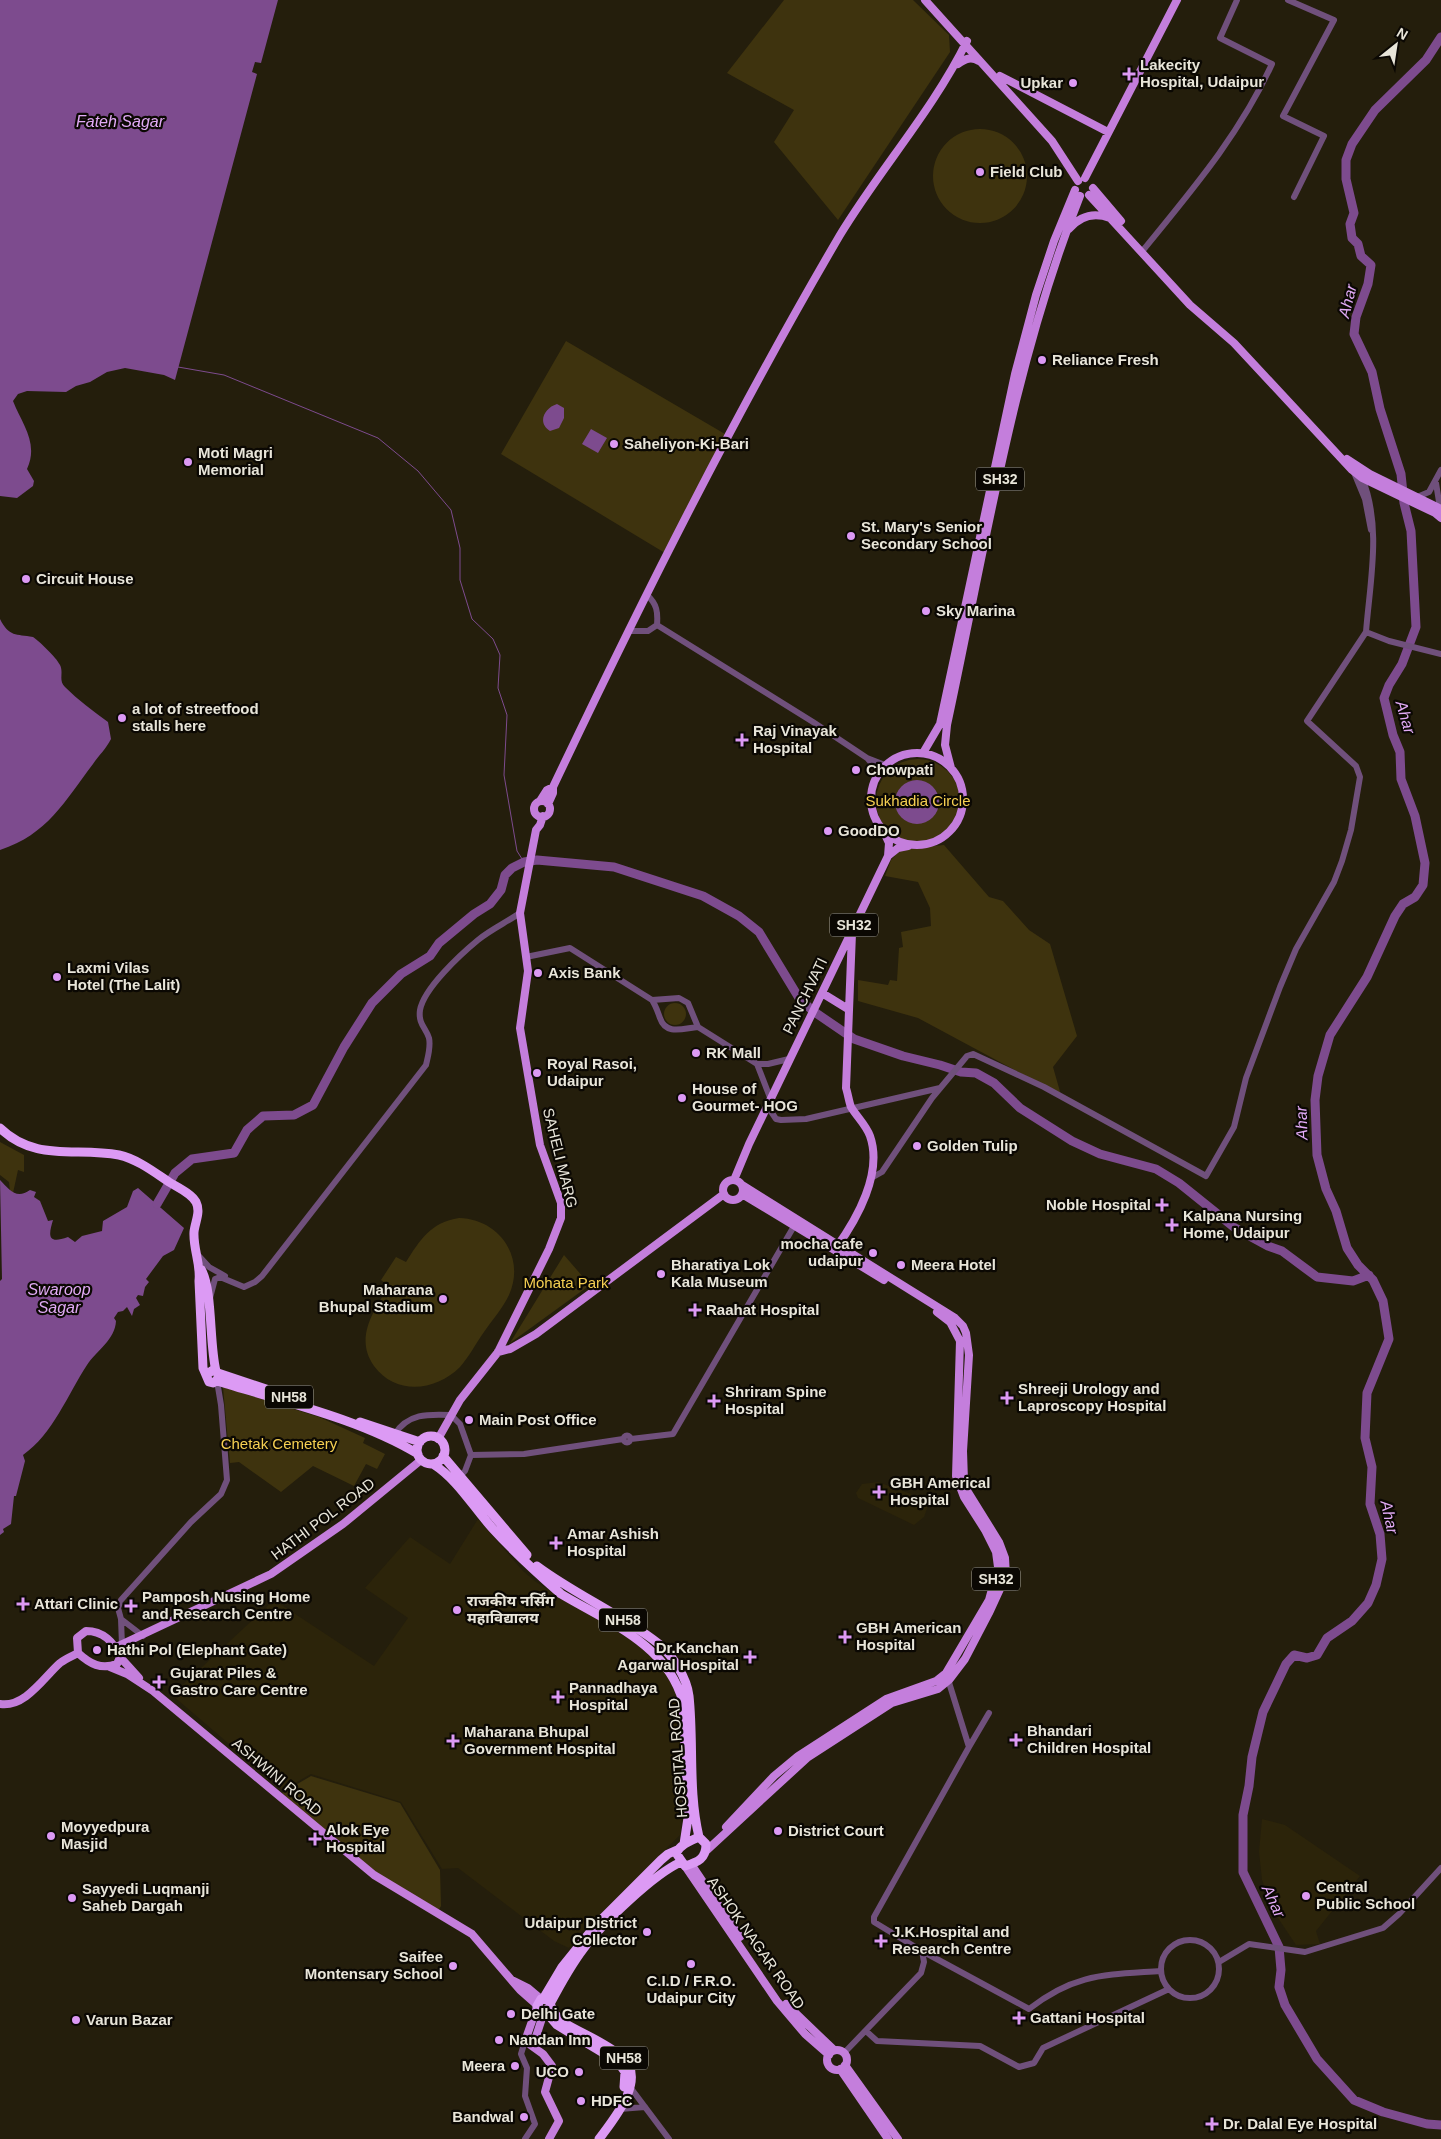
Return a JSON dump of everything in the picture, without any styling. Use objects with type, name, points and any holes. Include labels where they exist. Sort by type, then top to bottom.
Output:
[{"type":"highway","points":[[0,1128],[22,1145],[36,1150],[105,1153],[120,1156],[138,1163],[190,1196],[196,1202],[198,1210],[194,1232],[197,1255],[206,1281],[212,1356],[217,1375]]},
{"type":"highway","points":[[201,1269],[199,1281],[203,1368],[206,1374],[210,1370],[217,1375]]},
{"type":"highway","name":"NH58","points":[[217,1375],[394,1435],[420,1442],[428,1437],[438,1439],[444,1446],[443,1456]]},
{"type":"highway","name":"NH58","points":[[217,1375],[366,1430],[433,1464],[453,1480],[494,1530],[561,1594],[648,1645],[665,1664],[679,1686],[683,1702],[688,1818],[684,1844]]},
{"type":"highway","points":[[420,1442],[420,1457]]},
{"type":"highway","points":[[433,1464],[443,1456]]},
{"type":"highway","name":"HOSPITAL ROAD","points":[[443,1456],[534,1563],[561,1583],[660,1645],[675,1663],[686,1683],[689,1696],[699,1837]]},
{"type":"highway","points":[[699,1837],[706,1847],[698,1862],[668,1868],[652,1880],[584,1948],[543,2005],[562,1968],[595,1926],[664,1858],[684,1844],[699,1837]]},
{"type":"highway","points":[[677,1850],[676,1853],[686,1864]]},
{"type":"highway","name":"NH58","points":[[543,2005],[561,2021],[624,2058],[631,2072],[630,2087],[620,2109],[599,2139]]},
{"type":"highway","name":"NH58","points":[[543,2005],[557,2025],[615,2060],[623,2068],[625,2080],[622,2093],[611,2113],[592,2139]]},
{"type":"main road","points":[[925,0],[950,28],[1000,76],[1020,102]]},
{"type":"main road","points":[[930,0],[960,33],[983,63],[1055,140],[1084,186],[1190,300],[1240,343],[1354,468]]},
{"type":"main road","name":"SH32","points":[[888,856],[898,848],[935,842],[953,829],[962,809],[962,790],[951,768],[945,745],[947,725],[1022,375],[1043,296],[1084,186],[1108,132],[1177,0]]},
{"type":"main road","points":[[950,28],[959,48],[957,63]]},
{"type":"main road","points":[[553,787],[553,793],[548,804],[549,811],[540,814],[535,805],[553,787],[628,631],[694,501],[840,235],[969,46]]},
{"type":"main road","points":[[957,63],[965,59],[974,58],[983,63]]},
{"type":"main road","points":[[1000,76],[1108,132]]},
{"type":"main road","points":[[1020,102],[1029,91]]},
{"type":"main road","name":"SH32","points":[[923,753],[940,724],[1016,374],[1036,295],[1054,241],[1084,186]]},
{"type":"main road","points":[[1063,239],[1074,224],[1083,218],[1092,215],[1113,216],[1184,299],[1234,344],[1354,468],[1380,486],[1438,511]]},
{"type":"main road","points":[[1366,476],[1417,497],[1438,511]]},
{"type":"main road","points":[[888,856],[889,843],[874,817],[871,806],[871,793],[878,772],[885,765],[906,754],[923,753],[934,756],[951,768]]},
{"type":"main road","points":[[540,801],[548,804]]},
{"type":"main road","name":"SAHELI MARG","points":[[438,1439],[460,1400],[498,1352],[549,1249],[561,1218],[559,1196],[540,1145],[520,1028],[528,971],[520,912],[536,830],[540,825],[540,814]]},
{"type":"main road","points":[[883,830],[896,841],[913,845]]},
{"type":"main road","name":"PANCHVATI","points":[[734,1180],[746,1148],[770,1103],[888,856]]},
{"type":"main road","points":[[837,1247],[849,1228],[873,1177],[870,1136],[851,1107],[846,1088],[852,929]]},
{"type":"main road","points":[[822,994],[848,1010]]},
{"type":"main road","points":[[734,1180],[796,1223]]},
{"type":"main road","name":"SH32","points":[[724,1194],[725,1184],[734,1180]]},
{"type":"main road","points":[[498,1352],[510,1349],[536,1334],[724,1194],[731,1199],[737,1199],[742,1194],[742,1185]]},
{"type":"main road","name":"SH32","points":[[742,1194],[837,1247],[950,1322],[960,1341],[956,1476],[964,1497],[982,1524],[996,1552],[998,1567],[989,1600],[947,1676]]},
{"type":"main road","name":"HATHI POL ROAD","points":[[122,1645],[271,1574],[343,1524],[420,1457]]},
{"type":"main road","points":[[86,1631],[104,1635],[122,1645],[117,1664],[110,1667],[92,1664],[78,1653],[76,1646],[77,1638],[86,1631]]},
{"type":"main road","points":[[0,1704],[6,1705],[32,1692],[60,1664],[78,1653]]},
{"type":"main road","points":[[120,1658],[153,1691]]},
{"type":"main road","name":"ASHWINI ROAD","points":[[110,1667],[127,1674],[153,1691],[374,1875],[472,1934],[524,1995],[543,2005]]},
{"type":"main road","points":[[706,1847],[774,1776],[829,1735],[886,1699],[947,1676]]},
{"type":"main road","points":[[706,1847],[806,1758],[892,1703],[938,1689],[947,1676]]},
{"type":"main road","points":[[686,1864],[775,1991],[790,2009],[832,2052],[844,2053],[847,2058],[842,2067]]},
{"type":"main road","points":[[543,2005],[525,2041],[547,2057],[552,2066],[545,2092],[559,2120],[549,2139]]},
{"type":"main road","points":[[533,2046],[543,2005]]},
{"type":"main road","points":[[832,2052],[828,2060],[830,2066],[842,2067],[898,2139]]},
{"type":"main road","points":[[842,2067],[888,2139]]},
{"type":"street","points":[[1144,249],[1199,183],[1226,146],[1263,84],[1272,64],[1220,38],[1237,0]]},
{"type":"street","points":[[1288,0],[1334,20],[1283,116],[1324,136],[1294,198]]},
{"type":"street","points":[[1354,468],[1365,499],[1373,538]]},
{"type":"street","points":[[1417,497],[1429,492],[1441,470]]},
{"type":"street","points":[[873,1177],[882,1172],[940,1088],[968,1056],[973,1054],[1044,1087],[1206,1176],[1234,1127],[1246,1078],[1296,949],[1334,882],[1344,856],[1360,777],[1356,766],[1307,721],[1366,632],[1374,516],[1366,476]]},
{"type":"street","points":[[1437,476],[1438,511]]},
{"type":"street","points":[[1371,500],[1372,492],[1380,486]]},
{"type":"street","points":[[1432,487],[1438,511]]},
{"type":"street","points":[[628,631],[648,632],[657,625],[658,612],[654,601],[647,595]]},
{"type":"street","points":[[657,625],[813,722],[867,758],[885,765]]},
{"type":"street","points":[[1366,632],[1389,641],[1441,654]]},
{"type":"street","points":[[867,758],[878,772]]},
{"type":"street","points":[[208,1310],[215,1279],[220,1277],[244,1287],[262,1276],[426,1065],[429,1037],[421,1027],[420,1010],[425,996],[438,980],[480,938],[520,912]]},
{"type":"street","points":[[526,957],[570,948],[652,1000],[657,1007],[662,1023],[670,1029],[698,1027],[757,1064],[768,1064],[790,1059]]},
{"type":"street","points":[[652,1000],[684,999],[691,1008],[698,1027]]},
{"type":"street","points":[[757,1064],[776,1119],[781,1120],[822,1116],[851,1107],[940,1088]]},
{"type":"street","points":[[472,1454],[524,1454],[673,1434],[796,1223]]},
{"type":"street","points":[[197,1255],[215,1271],[237,1282],[249,1285]]},
{"type":"street","points":[[122,1645],[121,1619],[118,1608],[130,1589],[221,1494],[227,1480],[227,1460],[217,1375]]},
{"type":"street","points":[[394,1435],[414,1417],[427,1414],[452,1415],[460,1424],[472,1454],[465,1471],[460,1476]]},
{"type":"street","points":[[121,1619],[143,1636]]},
{"type":"street","points":[[947,1676],[969,1747]]},
{"type":"street","points":[[989,1713],[874,1918],[874,1922],[922,1951],[1029,2009],[1042,1999],[1073,1982],[1098,1976],[1161,1971]]},
{"type":"street","points":[[829,1735],[831,1743]]},
{"type":"street","points":[[1218,1962],[1249,1944],[1305,1952],[1383,1928],[1399,1914],[1441,1868]]},
{"type":"street","points":[[1186,1940],[1196,1940],[1205,1944],[1216,1955],[1219,1972],[1216,1983],[1202,1996],[1192,1998],[1179,1996],[1169,1989],[1164,1983],[1161,1971],[1165,1952],[1172,1945],[1186,1940]]},
{"type":"street","points":[[844,2053],[921,1973],[924,1962],[922,1951]]},
{"type":"street","points":[[866,2031],[877,2041],[980,2046],[1019,2067],[1034,2063],[1043,2048],[1169,1989]]},
{"type":"street","points":[[525,2041],[522,2054],[527,2068],[525,2096],[535,2124],[525,2139]]},
{"type":"street","points":[[630,2087],[669,2139]]},
{"type":"street","points":[[620,2109],[644,2107]]},
{"type":"shaded area","points":[[878,1482],[911,1494],[908,1504],[920,1508],[922,1503],[928,1505],[924,1517],[914,1525],[858,1498],[856,1493],[862,1484]]},
{"type":"shaded area","name":"Maharana Bhupal Government Hospital","points":[[478,1519],[523,1571],[536,1582],[637,1644],[656,1659],[675,1686],[680,1708],[681,1834],[576,1938],[569,1948],[554,1941],[458,1868],[442,1869],[401,1802],[311,1774],[283,1790],[172,1695],[274,1600],[374,1666],[408,1618],[365,1588],[410,1537],[450,1564]]},
{"type":"shaded area","name":"Central Public School","points":[[1262,1819],[1285,1825],[1360,1876],[1316,1931],[1320,1944],[1296,1945],[1274,1912],[1262,1880],[1259,1852]]},
{"type":"green space","points":[[784,0],[913,0],[949,35],[950,52],[838,220],[774,142],[794,110],[727,73]]},
{"type":"green space","name":"Field Club","points":[[980,129],[998,132],[1013,143],[1024,158],[1027,176],[1024,194],[1013,209],[998,220],[980,223],[962,220],[947,209],[936,194],[933,176],[936,158],[947,143],[962,132]]},
{"type":"green space","name":"Saheliyon-Ki-Bari","points":[[566,341],[725,434],[665,553],[501,454]]},
{"type":"green space","name":"Sukhadia Circle","points":[[918,759],[934,762],[948,771],[957,785],[960,801],[957,817],[948,831],[934,840],[918,843],[902,840],[888,831],[879,817],[876,801],[879,785],[888,771],[902,762]]},
{"type":"green space","points":[[944,845],[989,897],[1003,901],[1029,930],[1050,944],[1077,1036],[1053,1067],[1061,1095],[918,1018],[858,1001],[858,980],[888,985],[890,980],[897,981],[899,948],[903,947],[901,932],[931,926],[930,908],[918,882],[885,876],[891,860],[901,849]]},
{"type":"green space","points":[[675,1003],[683,1006],[686,1014],[683,1022],[675,1025],[667,1022],[664,1014],[667,1006]]},
{"type":"green space","points":[[0,1142],[24,1155],[24,1172],[18,1170],[13,1193],[10,1192],[9,1182],[0,1175]]},
{"type":"green space","name":"Maharana Bhupal Stadium","points":[[459,1218],[473,1220],[486,1225],[497,1233],[505,1243],[511,1254],[514,1267],[509,1295],[466,1359],[450,1375],[440,1381],[416,1387],[393,1382],[383,1376],[374,1366],[368,1356],[366,1345],[368,1324],[389,1286],[381,1280],[396,1257],[406,1262],[427,1233],[441,1223]]},
{"type":"green space","name":"Mohata Park","points":[[564,1255],[590,1285],[510,1343]]},
{"type":"green space","name":"Chetak Cemetery","points":[[223,1387],[319,1417],[365,1438],[363,1443],[385,1454],[377,1469],[366,1464],[354,1486],[313,1466],[281,1492],[239,1462],[230,1463]]},
{"type":"green space","points":[[311,1776],[400,1803],[440,1870],[441,1906],[437,1913],[366,1869],[282,1793]]},
{"type":"water","name":"Fateh Sagar","points":[[0,0],[278,0],[261,63],[255,62],[252,72],[257,74],[175,380],[164,375],[125,368],[107,372],[90,382],[76,386],[66,392],[27,391],[18,394],[13,401],[28,434],[31,451],[27,469],[34,481],[33,486],[17,498],[0,496]]},
{"type":"water","points":[[557,404],[564,408],[564,418],[559,428],[550,431],[544,424],[544,416],[552,406]]},
{"type":"water","points":[[591,429],[607,438],[598,453],[582,444]]},
{"type":"water","points":[[0,619],[10,632],[33,637],[52,654],[60,665],[63,684],[80,701],[108,722],[111,739],[63,804],[43,826],[17,843],[0,850]]},
{"type":"water","points":[[917,780],[929,784],[935,790],[939,802],[935,814],[929,820],[917,824],[905,820],[899,814],[895,802],[899,790],[905,784]]},
{"type":"water","name":"Swaroop Sagar","points":[[0,1180],[17,1194],[30,1190],[36,1192],[34,1197],[40,1201],[48,1221],[53,1220],[50,1234],[56,1240],[68,1237],[75,1242],[82,1236],[102,1231],[103,1221],[127,1207],[133,1191],[138,1188],[184,1228],[174,1250],[163,1256],[146,1279],[149,1282],[145,1287],[143,1296],[138,1295],[136,1298],[140,1305],[134,1309],[132,1316],[127,1307],[123,1311],[118,1312],[114,1318],[116,1321],[115,1328],[109,1339],[87,1365],[43,1436],[23,1455],[25,1461],[16,1496],[14,1496],[11,1524],[3,1529],[4,1532],[0,1535],[0,1281],[2,1279]]},
{"type":"waterway","name":"Ahar","points":[[1441,37],[1426,60],[1375,110],[1352,144],[1346,160],[1346,179],[1354,213],[1350,224],[1352,238],[1358,244],[1361,256],[1371,265],[1368,284],[1356,317],[1354,334],[1372,372],[1380,409],[1401,474],[1404,503],[1411,531],[1416,627],[1402,664],[1389,685],[1384,698],[1393,735],[1400,752],[1401,779],[1415,816],[1425,863],[1423,885],[1415,897],[1403,904],[1395,916],[1367,977],[1330,1035],[1318,1076],[1315,1100],[1317,1155],[1326,1189],[1336,1211],[1347,1248],[1358,1265],[1373,1280],[1383,1301],[1389,1339],[1367,1393],[1365,1438],[1372,1467],[1370,1504],[1380,1534],[1382,1559],[1376,1585],[1368,1603],[1352,1621],[1327,1638],[1317,1655],[1307,1658],[1294,1655],[1286,1664],[1263,1712],[1252,1757],[1243,1815],[1243,1872],[1279,1947],[1281,1970],[1279,1987],[1285,2005],[1317,2059],[1354,2100],[1383,2112],[1427,2124],[1441,2125]]},
{"type":"waterway","points":[[178,367],[224,375],[378,438],[418,471],[451,510],[460,548],[460,580],[472,619],[493,639],[500,655],[498,688],[507,715],[504,775],[517,851],[524,862]]},
{"type":"waterway","points":[[157,1204],[175,1173],[192,1159],[234,1153],[247,1130],[263,1116],[294,1115],[313,1105],[344,1047],[372,1003],[401,974],[430,956],[439,943],[474,914],[490,904],[501,890],[505,875],[512,868],[524,862],[537,860],[614,867],[703,896],[739,916],[759,932],[799,998],[813,1011],[854,1039],[903,1056],[961,1072],[976,1073],[994,1083],[1020,1108],[1072,1141],[1100,1154],[1156,1169],[1179,1183],[1235,1228],[1268,1246],[1282,1251],[1317,1277],[1353,1281],[1369,1275]]},
{"type":"place","name":"Lakecity Hospital, Udaipur","points":[[1129,74]]},
{"type":"place","name":"Upkar","points":[[1073,83]]},
{"type":"place","name":"Field Club","points":[[980,172]]},
{"type":"place","name":"Reliance Fresh","points":[[1042,360]]},
{"type":"place","name":"Saheliyon-Ki-Bari","points":[[614,444]]},
{"type":"place","name":"Moti Magri Memorial","points":[[188,462]]},
{"type":"place","name":"St. Mary's Senior Secondary School","points":[[851,536]]},
{"type":"place","name":"Circuit House","points":[[26,579]]},
{"type":"place","name":"Sky Marina","points":[[926,611]]},
{"type":"place","name":"a lot of streetfood stalls here","points":[[122,718]]},
{"type":"place","name":"Raj Vinayak Hospital","points":[[742,740]]},
{"type":"place","name":"Chowpati","points":[[856,770]]},
{"type":"place","name":"GoodDO","points":[[828,831]]},
{"type":"place","name":"Axis Bank","points":[[538,973]]},
{"type":"place","name":"Laxmi Vilas Hotel (The Lalit)","points":[[57,977]]},
{"type":"place","name":"RK Mall","points":[[696,1053]]},
{"type":"place","name":"Royal Rasoi, Udaipur","points":[[537,1073]]},
{"type":"place","name":"House of Gourmet- HOG","points":[[682,1098]]},
{"type":"place","name":"Golden Tulip","points":[[917,1146]]},
{"type":"place","name":"Noble Hospital","points":[[1162,1205]]},
{"type":"place","name":"Kalpana Nursing Home, Udaipur","points":[[1172,1225]]},
{"type":"place","name":"mocha cafe udaipur","points":[[873,1253]]},
{"type":"place","name":"Meera Hotel","points":[[901,1265]]},
{"type":"place","name":"Bharatiya Lok Kala Museum","points":[[661,1274]]},
{"type":"place","name":"Maharana Bhupal Stadium","points":[[443,1299]]},
{"type":"place","name":"Raahat Hospital","points":[[695,1310]]},
{"type":"place","name":"Shreeji Urology and Laproscopy Hospital","points":[[1007,1398]]},
{"type":"place","name":"Shriram Spine Hospital","points":[[714,1401]]},
{"type":"place","name":"Main Post Office","points":[[469,1420]]},
{"type":"place","name":"GBH Americal Hospital","points":[[879,1492]]},
{"type":"place","name":"Amar Ashish Hospital","points":[[556,1543]]},
{"type":"place","name":"Attari Clinic","points":[[23,1604]]},
{"type":"place","name":"Pamposh Nusing Home and Research Centre","points":[[131,1606]]},
{"type":"place","name":"राजकीय नर्सिंग महाविद्यालय","points":[[457,1610]]},
{"type":"place","name":"GBH American Hospital","points":[[845,1637]]},
{"type":"place","name":"Hathi Pol (Elephant Gate)","points":[[97,1650]]},
{"type":"place","name":"Dr.Kanchan Agarwal Hospital","points":[[750,1657]]},
{"type":"place","name":"Gujarat Piles & Gastro Care Centre","points":[[159,1682]]},
{"type":"place","name":"Pannadhaya Hospital","points":[[558,1697]]},
{"type":"place","name":"Bhandari Children Hospital","points":[[1016,1740]]},
{"type":"place","name":"Maharana Bhupal Government Hospital","points":[[453,1741]]},
{"type":"place","name":"District Court","points":[[778,1831]]},
{"type":"place","name":"Moyyedpura Masjid","points":[[51,1836]]},
{"type":"place","name":"Alok Eye Hospital","points":[[315,1839]]},
{"type":"place","name":"Central Public School","points":[[1306,1896]]},
{"type":"place","name":"Sayyedi Luqmanji Saheb Dargah","points":[[72,1898]]},
{"type":"place","name":"Udaipur District Collector","points":[[647,1932]]},
{"type":"place","name":"J.K.Hospital and Research Centre","points":[[881,1941]]},
{"type":"place","name":"C.I.D / F.R.O. Udaipur City","points":[[691,1964]]},
{"type":"place","name":"Saifee Montensary School","points":[[453,1966]]},
{"type":"place","name":"Delhi Gate","points":[[511,2014]]},
{"type":"place","name":"Gattani Hospital","points":[[1019,2018]]},
{"type":"place","name":"Varun Bazar","points":[[76,2020]]},
{"type":"place","name":"Nandan Inn","points":[[499,2040]]},
{"type":"place","name":"Meera","points":[[515,2066]]},
{"type":"place","name":"UCO","points":[[579,2072]]},
{"type":"place","name":"HDFC","points":[[581,2101]]},
{"type":"place","name":"Bandwal","points":[[524,2117]]},
{"type":"place","name":"Dr. Dalal Eye Hospital","points":[[1212,2124]]}]
